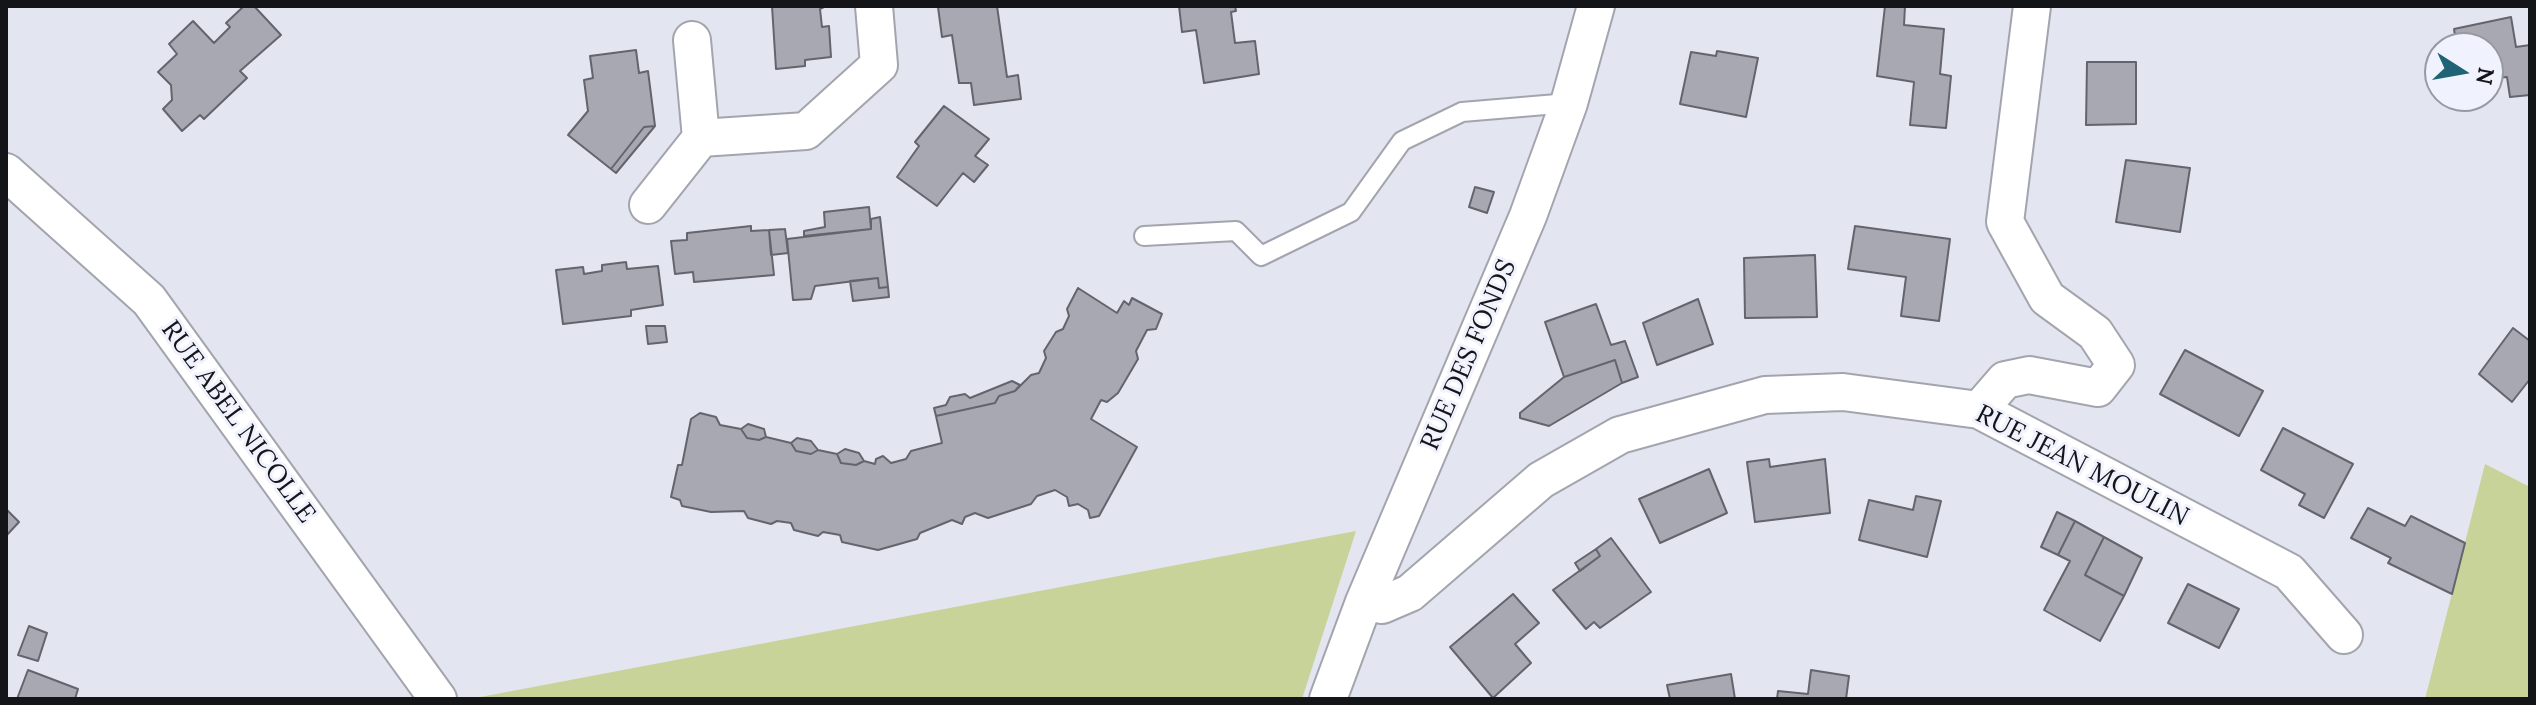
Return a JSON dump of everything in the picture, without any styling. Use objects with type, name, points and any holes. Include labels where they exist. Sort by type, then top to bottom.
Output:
[{"type":"street","points":[[701,138],[806,131],[879,65],[874,6]]},
{"type":"street","name":"RUE DES FONDS","points":[[1328,699],[1364,602],[1528,216],[1569,103],[1596,6]]},
{"type":"street","points":[[1979,410],[2005,380],[2029,375],[2098,388],[2116,365],[2095,333],[2047,298],[2005,222],[2032,6]]},
{"type":"street","points":[[648,205],[701,138],[692,40]]},
{"type":"street","name":"RUE ABEL NICOLLE","points":[[6,172],[149,300],[438,699]]},
{"type":"street","name":"RUE JEAN MOULIN","points":[[1364,602],[1382,605],[1410,593],[1541,480],[1620,435],[1765,395],[1843,392],[1979,410],[2289,572],[2344,635]]},
{"type":"lane","points":[[1144,236],[1236,231],[1261,256],[1351,212],[1402,141],[1462,112],[1569,103]]},
{"type":"green space","points":[[2485,464],[2530,487],[2530,699],[2425,699]]},
{"type":"green space","points":[[1356,531],[1302,699],[470,699]]},
{"type":"building","points":[[244,6],[254,6],[281,35],[240,71],[247,78],[204,119],[200,115],[182,131],[163,109],[172,100],[171,85],[158,72],[177,54],[169,44],[193,21],[214,43],[230,27],[226,23]]},
{"type":"building","points":[[772,6],[826,6],[820,9],[822,27],[829,26],[831,57],[805,60],[805,66],[776,69]]},
{"type":"building","points":[[997,6],[1007,77],[1018,75],[1021,99],[974,105],[971,83],[959,83],[952,35],[942,37],[938,7]]},
{"type":"building","points":[[1179,6],[1235,6],[1236,11],[1231,12],[1235,43],[1255,41],[1259,74],[1204,83],[1196,30],[1182,32]]},
{"type":"building","points":[[1885,6],[1905,6],[1904,25],[1944,29],[1940,74],[1951,76],[1946,128],[1910,125],[1914,82],[1877,76]]},
{"type":"building","points":[[2511,17],[2516,47],[2530,45],[2530,95],[2510,97],[2507,77],[2504,77],[2504,32],[2454,32],[2454,29]]},
{"type":"building","points":[[636,50],[639,73],[648,71],[655,126],[644,127],[611,169],[568,135],[588,111],[584,80],[593,78],[590,56]]},
{"type":"building","points":[[1717,51],[1758,58],[1746,117],[1680,104],[1691,52],[1716,56]]},
{"type":"building","points":[[2087,62],[2136,62],[2136,124],[2086,125]]},
{"type":"building","points":[[944,106],[989,139],[975,156],[988,165],[974,182],[963,173],[937,206],[897,177],[919,146],[915,142]]},
{"type":"building","points":[[655,126],[616,173],[611,169],[644,127]]},
{"type":"building","points":[[2126,160],[2190,168],[2180,232],[2116,222]]},
{"type":"building","points":[[1475,187],[1494,192],[1487,213],[1469,207]]},
{"type":"building","points":[[869,207],[871,229],[804,236],[804,231],[825,227],[824,212]]},
{"type":"building","points":[[880,217],[888,287],[879,288],[878,278],[815,286],[811,299],[793,300],[787,239],[871,229],[871,219]]},
{"type":"building","points":[[751,226],[751,231],[769,230],[774,275],[694,282],[693,272],[675,274],[671,241],[687,240],[687,233]]},
{"type":"building","points":[[1855,226],[1950,239],[1939,321],[1901,316],[1906,277],[1848,269]]},
{"type":"building","points":[[785,229],[788,253],[771,255],[769,230]]},
{"type":"building","points":[[1815,255],[1817,317],[1745,318],[1744,258]]},
{"type":"building","points":[[626,262],[627,269],[658,266],[663,305],[631,310],[631,316],[563,324],[556,270],[583,267],[584,274],[602,271],[602,265]]},
{"type":"building","points":[[878,278],[879,288],[888,287],[889,297],[853,301],[850,281]]},
{"type":"building","points":[[1078,288],[1117,313],[1124,301],[1129,305],[1132,298],[1162,314],[1156,329],[1147,330],[1136,351],[1138,359],[1118,393],[1107,402],[1101,400],[1091,419],[1137,447],[1099,516],[1090,518],[1088,510],[1078,504],[1069,506],[1067,497],[1055,490],[1037,496],[1031,504],[988,518],[975,513],[965,517],[962,524],[952,520],[920,533],[917,539],[878,550],[842,542],[840,535],[823,532],[818,536],[794,530],[791,523],[777,521],[771,524],[748,518],[744,511],[711,512],[682,506],[680,500],[671,497],[678,465],[682,465],[691,419],[700,413],[716,417],[720,425],[741,429],[747,438],[759,440],[766,437],[791,443],[796,451],[811,454],[818,450],[837,454],[841,463],[856,465],[864,461],[875,464],[876,459],[883,456],[891,463],[906,459],[911,451],[942,443],[936,416],[995,403],[999,396],[1015,391],[1031,375],[1039,373],[1046,358],[1044,351],[1056,332],[1063,329],[1069,316],[1067,309]]},
{"type":"building","points":[[1698,299],[1713,344],[1657,365],[1643,323]]},
{"type":"building","points":[[1596,304],[1611,345],[1625,341],[1638,377],[1622,383],[1615,360],[1564,377],[1545,322]]},
{"type":"building","points":[[646,326],[665,326],[667,342],[648,344]]},
{"type":"building","points":[[2513,328],[2530,341],[2530,379],[2512,402],[2479,374]]},
{"type":"building","points":[[2185,350],[2263,391],[2239,436],[2160,394]]},
{"type":"building","points":[[1615,360],[1622,383],[1549,426],[1520,418],[1520,413],[1564,377]]},
{"type":"building","points":[[1012,381],[1020,385],[1015,391],[999,396],[995,403],[936,416],[934,408],[946,405],[950,397],[965,394],[970,398]]},
{"type":"building","points":[[748,424],[764,429],[766,437],[759,440],[747,438],[741,429]]},
{"type":"building","points":[[2283,428],[2353,464],[2324,518],[2299,505],[2305,494],[2261,470]]},
{"type":"building","points":[[797,438],[811,441],[818,450],[811,454],[796,451],[791,443]]},
{"type":"building","points":[[845,449],[859,453],[864,461],[856,465],[841,463],[837,454]]},
{"type":"building","points":[[1769,459],[1770,467],[1825,459],[1830,513],[1755,522],[1747,462]]},
{"type":"building","points":[[1709,469],[1727,513],[1660,543],[1639,499]]},
{"type":"building","points":[[1916,496],[1941,501],[1927,557],[1859,540],[1869,500],[1913,510]]},
{"type":"building","points":[[2368,508],[2405,526],[2411,516],[2465,543],[2452,594],[2388,563],[2391,558],[2351,538]]},
{"type":"building","points":[[6,509],[19,522],[6,536]]},
{"type":"building","points":[[2057,512],[2075,521],[2058,555],[2041,547]]},
{"type":"building","points":[[2075,521],[2104,537],[2085,575],[2124,596],[2100,641],[2044,610],[2070,561],[2058,555]]},
{"type":"building","points":[[2104,537],[2142,558],[2124,596],[2085,575]]},
{"type":"building","points":[[1611,538],[1651,592],[1600,628],[1594,622],[1586,629],[1553,590],[1600,556],[1596,549]]},
{"type":"building","points":[[1596,549],[1600,556],[1580,571],[1575,563]]},
{"type":"building","points":[[2188,584],[2239,609],[2219,648],[2168,623]]},
{"type":"building","points":[[1513,594],[1539,623],[1515,644],[1531,663],[1493,698],[1450,647]]},
{"type":"building","points":[[29,626],[47,633],[38,661],[18,655]]},
{"type":"building","points":[[28,670],[78,689],[75,699],[17,699]]},
{"type":"building","points":[[1811,670],[1849,676],[1846,699],[1777,699],[1778,691],[1808,694]]},
{"type":"building","points":[[1731,674],[1735,699],[1670,699],[1667,685]]}]
